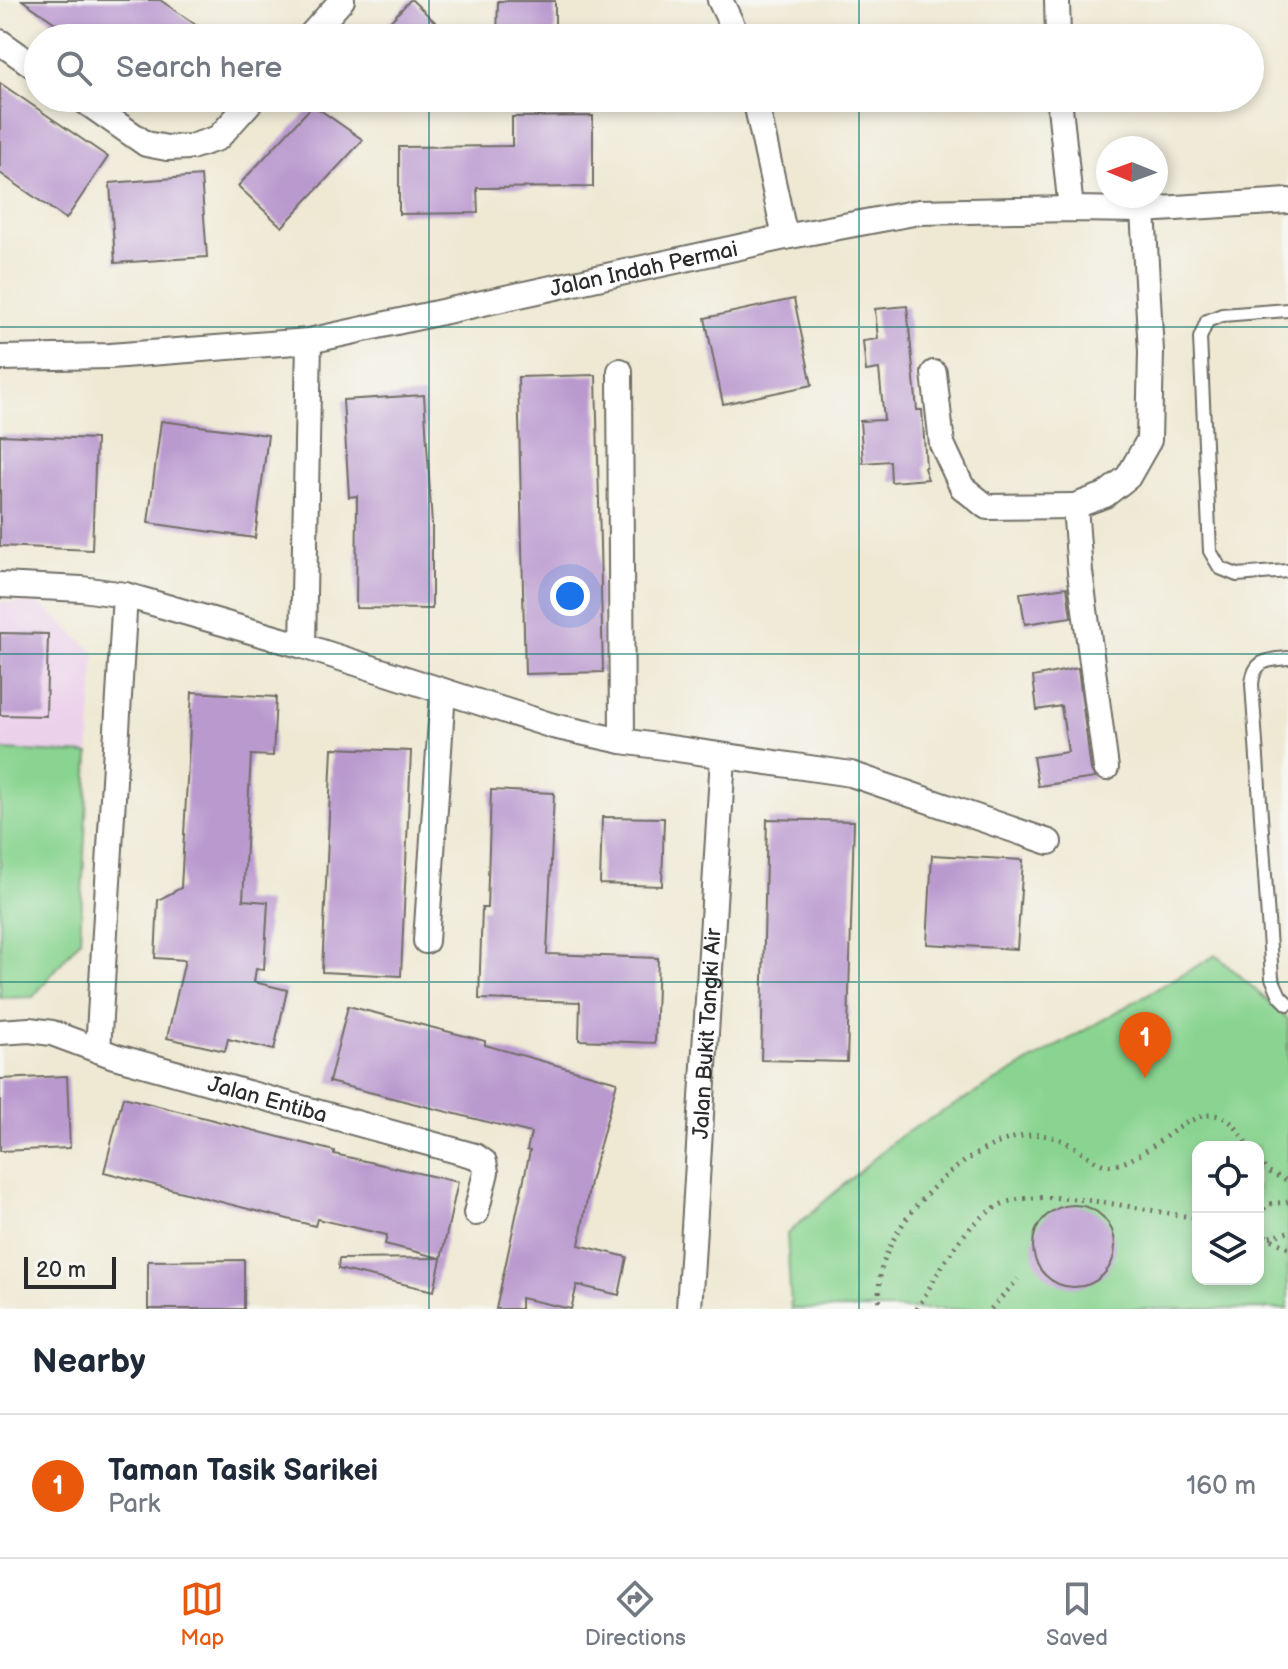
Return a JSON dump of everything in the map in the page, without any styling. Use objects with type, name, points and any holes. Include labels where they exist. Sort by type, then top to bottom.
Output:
[{"type":"street","points":[[321,24],[342,0]]},
{"type":"street","points":[[720,0],[731,24]]},
{"type":"street","points":[[1057,0],[1058,24]]},
{"type":"street","points":[[0,42],[24,59]]},
{"type":"street","points":[[100,112],[146,144],[179,148],[218,138],[241,112]]},
{"type":"street","points":[[758,112],[785,237]]},
{"type":"street","points":[[1061,112],[1071,209]]},
{"type":"street","name":"Jalan Indah Permai","points":[[0,358],[110,356],[309,341],[785,237],[919,212],[1143,210],[1288,201]]},
{"type":"street","points":[[934,373],[942,444],[962,487],[987,507],[1075,506],[1105,495],[1128,477],[1149,440],[1151,352],[1143,210]]},
{"type":"street","points":[[303,646],[309,341]]},
{"type":"street","points":[[620,371],[622,741]]},
{"type":"street","points":[[1075,506],[1080,572],[1106,768]]},
{"type":"street","points":[[0,585],[82,589],[125,595],[303,646],[553,726],[622,741],[851,774],[1049,842]]},
{"type":"street","points":[[98,1050],[125,595]]},
{"type":"street","points":[[426,941],[443,691]]},
{"type":"street","name":"Jalan Bukit Tangki Air","points":[[689,1309],[723,757]]},
{"type":"street","name":"Jalan Entiba","points":[[0,1032],[29,1030],[52,1033],[98,1050],[475,1156],[484,1162],[486,1172],[476,1213]]},
{"type":"lane","points":[[1288,310],[1222,315],[1207,321],[1200,338],[1210,551],[1220,568],[1237,575],[1288,571]]},
{"type":"lane","points":[[1288,658],[1260,663],[1255,669],[1252,684],[1272,978],[1280,996],[1288,1004]]},
{"type":"path","points":[[880,1309],[882,1268],[900,1230],[919,1203],[943,1178],[989,1146],[1030,1135],[1042,1136],[1063,1141],[1098,1164],[1109,1166],[1138,1157],[1154,1148],[1190,1119],[1214,1115],[1231,1123],[1244,1141]]},
{"type":"path","points":[[1264,1168],[1288,1181]]},
{"type":"path","points":[[917,1309],[968,1231],[979,1219],[1006,1202],[1069,1199],[1192,1217]]},
{"type":"path","points":[[1259,1213],[1269,1204],[1288,1202]]},
{"type":"path","points":[[1270,1237],[1288,1232]]},
{"type":"path","points":[[1264,1234],[1288,1248]]},
{"type":"path","points":[[991,1309],[1018,1279]]},
{"type":"shaded area","points":[[0,602],[41,604],[95,653],[89,754],[0,750]]},
{"type":"green space","points":[[0,750],[89,754],[80,940],[33,997],[0,998]]},
{"type":"green space","points":[[1216,955],[1288,1019],[1288,1309],[791,1309],[787,1234],[900,1136]]},
{"type":"building","points":[[22,0],[160,0],[195,24],[57,24]]},
{"type":"building","points":[[412,0],[437,24],[388,24]]},
{"type":"building","points":[[498,1],[555,1],[555,24],[497,24]]},
{"type":"building","points":[[0,83],[24,99],[24,112],[42,112],[108,157],[66,219],[0,173]]},
{"type":"building","points":[[307,112],[323,112],[363,140],[282,227],[238,186]]},
{"type":"building","points":[[593,116],[593,187],[477,188],[478,213],[399,214],[399,147],[512,146],[512,117]]},
{"type":"building","points":[[201,176],[207,257],[115,263],[110,183]]},
{"type":"building","points":[[794,299],[812,385],[723,404],[705,318]]},
{"type":"building","points":[[907,306],[917,410],[922,410],[924,468],[928,479],[891,482],[890,461],[863,463],[860,421],[884,420],[879,369],[866,371],[863,341],[878,339],[875,309]]},
{"type":"building","points":[[596,375],[603,672],[525,674],[518,377]]},
{"type":"building","points":[[424,395],[432,525],[432,609],[356,608],[357,496],[349,497],[343,400]]},
{"type":"building","points":[[161,421],[268,435],[255,538],[148,523]]},
{"type":"building","points":[[0,435],[96,439],[92,550],[0,546]]},
{"type":"building","points":[[1067,587],[1071,617],[1025,624],[1020,593]]},
{"type":"building","points":[[0,633],[48,634],[46,716],[0,715]]},
{"type":"building","points":[[1078,668],[1091,770],[1095,778],[1038,786],[1033,757],[1068,752],[1061,706],[1037,710],[1033,677]]},
{"type":"building","points":[[192,692],[276,697],[273,756],[251,755],[243,900],[268,902],[264,970],[256,969],[254,982],[287,990],[274,1050],[228,1039],[225,1051],[167,1038],[185,960],[155,958],[158,900],[181,888]]},
{"type":"building","points":[[332,748],[411,751],[401,976],[322,972]]},
{"type":"building","points":[[491,790],[554,793],[547,954],[658,958],[655,1043],[579,1040],[580,1002],[479,999],[482,908],[487,908]]},
{"type":"building","points":[[602,817],[664,818],[662,886],[600,884]]},
{"type":"building","points":[[767,819],[854,821],[847,1062],[761,1060]]},
{"type":"building","points":[[932,855],[1023,860],[1017,949],[927,944]]},
{"type":"building","points":[[348,1006],[485,1041],[485,1045],[617,1082],[590,1182],[579,1245],[627,1257],[619,1295],[577,1285],[571,1309],[521,1298],[521,1309],[496,1309],[530,1151],[527,1150],[531,1133],[329,1082]]},
{"type":"building","points":[[67,1076],[70,1148],[0,1151],[0,1079]]},
{"type":"building","points":[[123,1097],[334,1151],[334,1154],[458,1182],[434,1291],[338,1269],[339,1259],[440,1258],[385,1244],[387,1235],[317,1219],[315,1226],[104,1172]]},
{"type":"building","points":[[1074,1205],[1090,1209],[1103,1217],[1111,1230],[1115,1246],[1111,1262],[1103,1275],[1090,1283],[1074,1287],[1058,1283],[1045,1275],[1037,1262],[1033,1246],[1037,1230],[1045,1217],[1058,1209]]},
{"type":"building","points":[[244,1260],[244,1309],[148,1309],[148,1261]]},
{"type":"place","name":"Taman Tasik Sarikei","points":[[1145,1078]]}]
